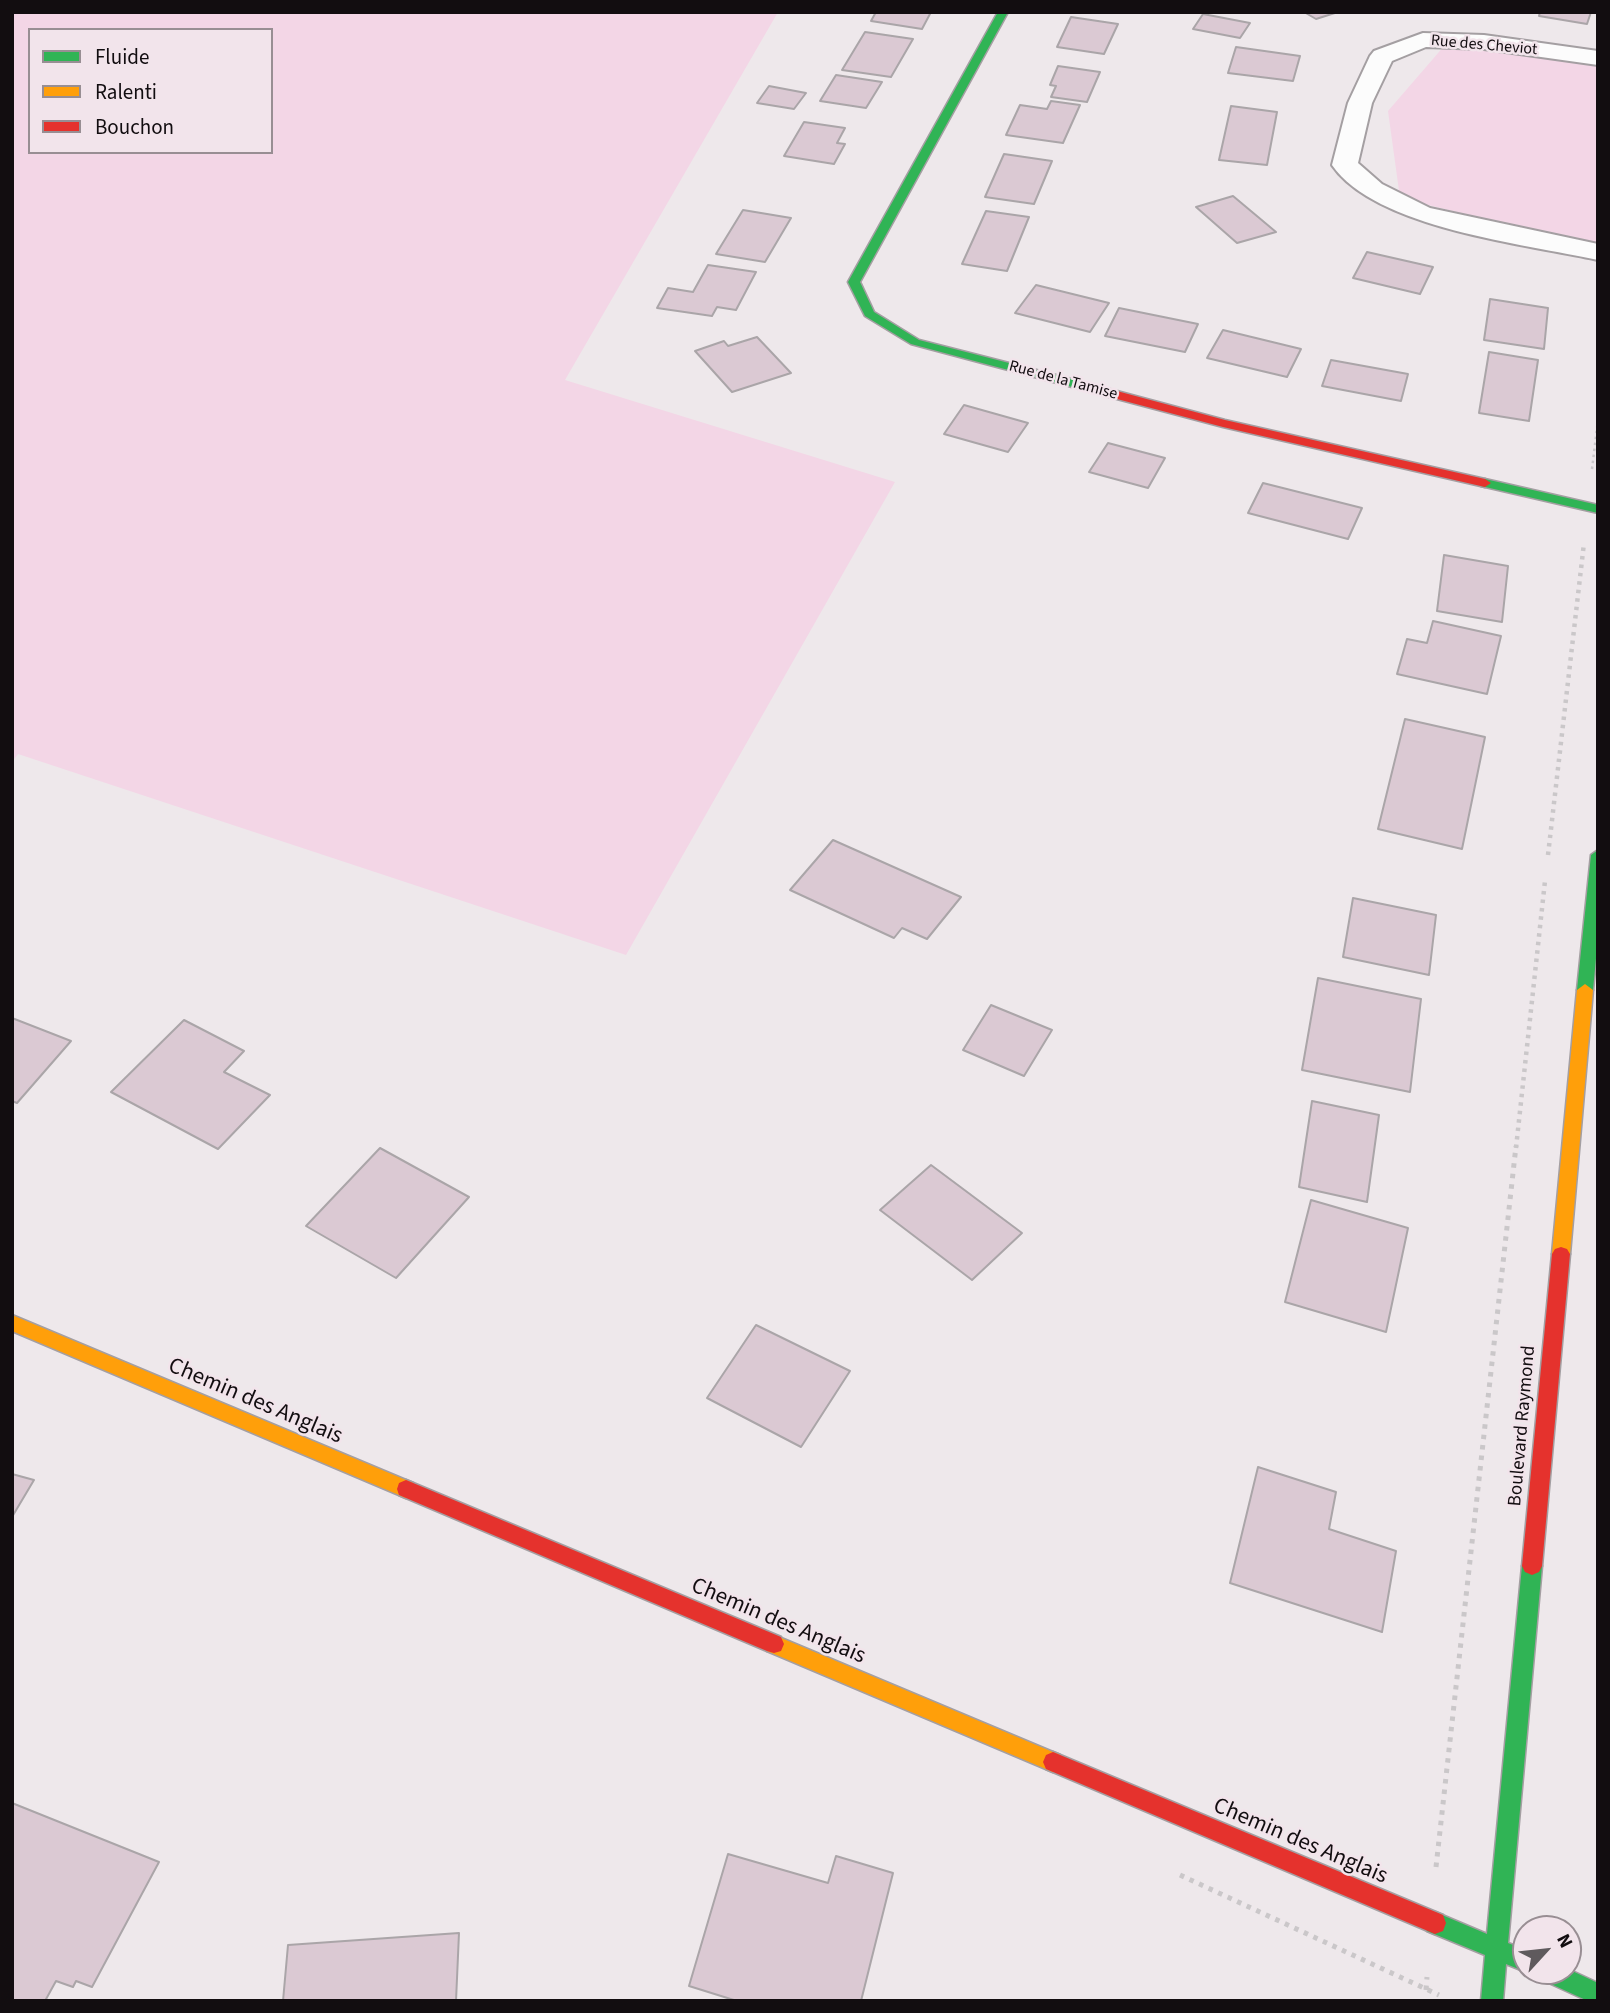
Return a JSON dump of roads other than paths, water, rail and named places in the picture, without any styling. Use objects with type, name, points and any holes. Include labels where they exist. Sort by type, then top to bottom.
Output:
[{"type":"street","name":"Rue de la Tamise","points":[[1003,12],[854,282],[869,314],[915,342],[1223,423],[1598,509]]},
{"type":"street","name":"Rue des Cheviot","points":[[1598,58],[1484,43],[1423,40],[1382,56],[1360,103],[1345,165],[1373,190],[1422,214],[1598,252]]},
{"type":"street","name":"Boulevard Raymond","points":[[1492,2001],[1598,855]]},
{"type":"street","name":"Chemin des Anglais","points":[[12,1323],[1512,1955]]},
{"type":"street","points":[[1578,1985],[1598,1994]]}]
